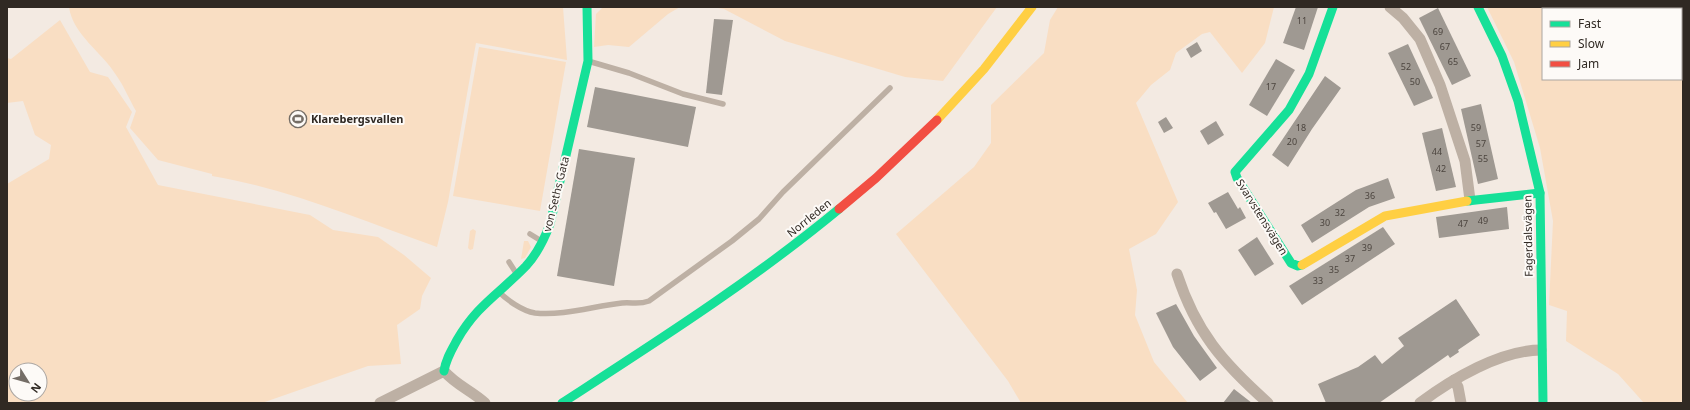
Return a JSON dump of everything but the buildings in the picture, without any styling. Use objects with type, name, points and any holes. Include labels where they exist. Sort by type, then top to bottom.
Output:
[{"type":"main road","name":"von Seths Gata","points":[[444,371],[446,359],[467,322],[526,266],[543,243],[550,224],[588,61],[587,7]]},
{"type":"main road","name":"Norrleden","points":[[562,403],[721,298],[784,254],[833,216],[890,165],[950,106],[979,74],[1032,7]]},
{"type":"main road","name":"Svarvstensvägen","points":[[1333,7],[1308,74],[1289,110],[1235,172],[1237,178],[1259,214],[1291,262],[1298,266],[1307,263],[1385,216],[1470,200],[1540,193]]},
{"type":"main road","name":"Fagerdalsvägen","points":[[1478,7],[1502,56],[1518,101],[1540,193],[1541,350],[1543,403]]},
{"type":"street","points":[[1390,7],[1403,18],[1420,39],[1440,85],[1465,161],[1470,200]]},
{"type":"street","points":[[1177,274],[1186,301],[1206,337],[1228,366],[1268,403]]},
{"type":"street","points":[[1420,403],[1454,380],[1511,355],[1527,350],[1541,350]]},
{"type":"street","points":[[380,403],[444,371],[456,384],[475,394],[485,403]]},
{"type":"street","points":[[1454,380],[1458,387],[1461,403]]},
{"type":"lane","points":[[588,61],[629,73],[683,94],[723,104]]},
{"type":"lane","points":[[498,291],[505,298],[534,313],[561,312],[624,302],[640,304],[649,301],[732,241],[759,219],[783,192],[890,88]]},
{"type":"lane","points":[[530,234],[543,243]]},
{"type":"lane","points":[[509,262],[517,275]]},
{"type":"shaded area","name":"Klarebergsvallen","points":[[69,7],[563,7],[567,60],[476,43],[448,202],[437,247],[298,197],[212,176],[212,174],[158,160],[130,128],[136,111],[122,84],[110,67],[76,26]]},
{"type":"shaded area","points":[[603,7],[680,7],[668,14],[629,47],[608,45],[594,47],[596,14]]},
{"type":"shaded area","points":[[712,7],[997,7],[943,81],[905,77],[785,41],[724,9]]},
{"type":"shaded area","points":[[1058,7],[1274,7],[1265,43],[1242,73],[1210,32],[1202,34],[1176,53],[1170,70],[1151,85],[1136,103],[1178,202],[1156,234],[1129,249],[1137,290],[1135,315],[1154,362],[1188,403],[1021,403],[1008,381],[896,234],[974,167],[991,143],[991,105],[1044,53],[1050,20]]},
{"type":"shaded area","points":[[1487,7],[1683,7],[1683,403],[1644,403],[1618,374],[1566,341],[1567,311],[1549,305],[1553,221],[1540,148],[1514,62]]},
{"type":"shaded area","points":[[60,20],[90,72],[108,77],[132,112],[126,127],[158,185],[310,215],[333,230],[378,237],[404,255],[431,278],[422,296],[420,309],[397,325],[401,364],[368,366],[262,403],[7,403],[7,184],[49,159],[51,145],[35,135],[23,101],[7,103],[7,58],[11,59]]},
{"type":"shaded area","points":[[479,47],[566,62],[540,211],[453,196]]},
{"type":"shaded area","points":[[473,229],[476,231],[473,249],[470,250],[468,248],[470,231]]},
{"type":"shaded area","points":[[524,241],[528,241],[531,247],[525,258],[521,259]]},
{"type":"traffic: fast","points":[[444,371],[449,355],[472,318],[534,257],[548,230],[588,61],[587,7]]},
{"type":"traffic: fast","points":[[1302,265],[1298,266],[1291,263],[1237,178],[1235,172],[1289,110],[1309,74],[1333,7]]},
{"type":"traffic: fast","points":[[1478,7],[1502,56],[1518,101],[1540,193],[1543,403]]},
{"type":"traffic: fast","points":[[1467,201],[1540,193]]},
{"type":"traffic: fast","points":[[562,403],[668,334],[738,286],[806,236],[839,209]]},
{"type":"traffic: slow","points":[[937,120],[984,69],[1032,7]]},
{"type":"traffic: slow","points":[[1302,265],[1385,216],[1467,201]]},
{"type":"traffic: jam","points":[[839,209],[876,178],[937,120]]},
{"type":"place","name":"Klarebergsvallen","points":[[298,119]]}]
